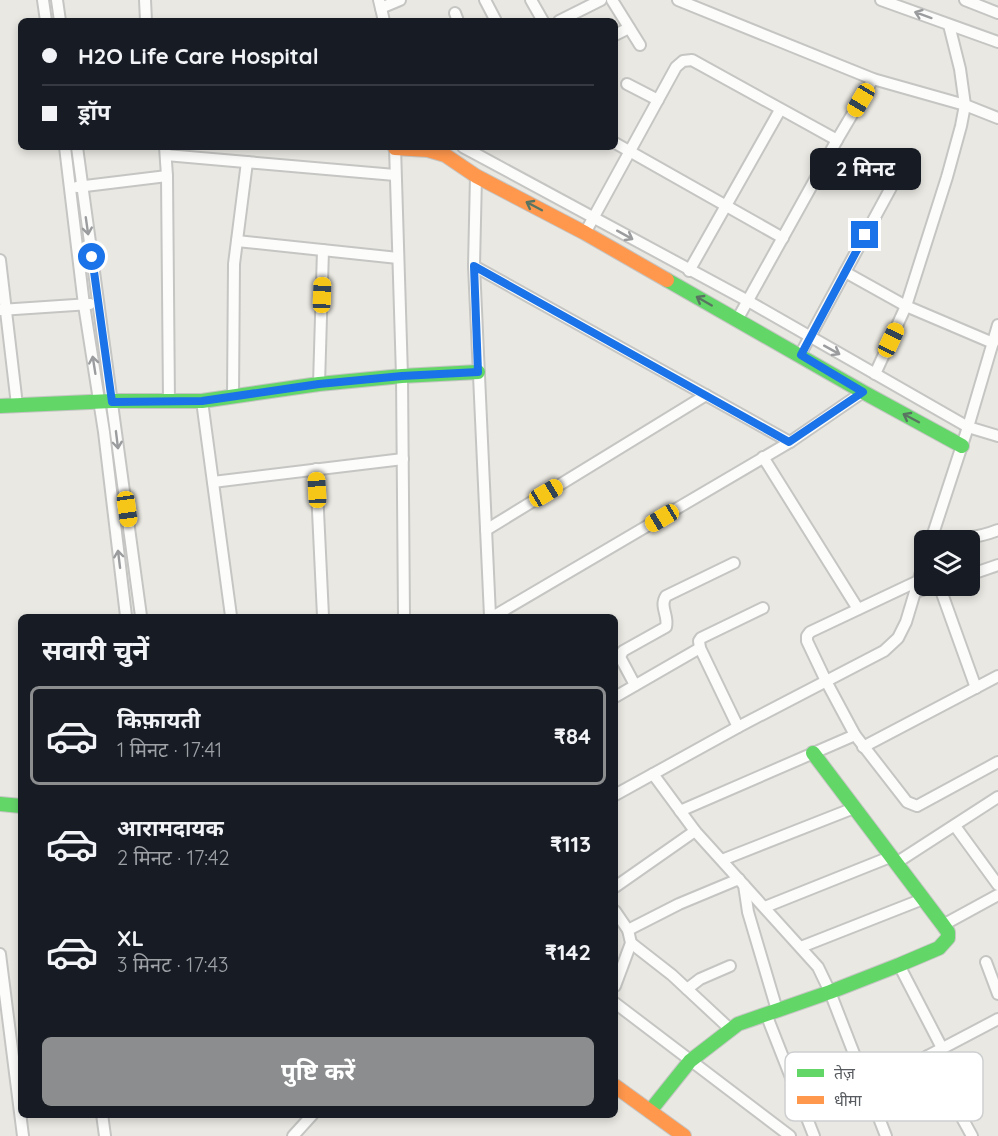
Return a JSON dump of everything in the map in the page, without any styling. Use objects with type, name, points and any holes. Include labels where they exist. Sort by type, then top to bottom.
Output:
[{"type":"street","points":[[43,0],[46,18]]},
{"type":"street","points":[[57,0],[60,18]]},
{"type":"street","points":[[146,0],[147,18]]},
{"type":"street","points":[[380,4],[400,0]]},
{"type":"street","points":[[485,0],[494,18]]},
{"type":"street","points":[[531,0],[541,18]]},
{"type":"street","points":[[565,18],[601,0]]},
{"type":"street","points":[[612,0],[640,45]]},
{"type":"street","points":[[678,0],[873,79],[965,105],[998,118]]},
{"type":"street","points":[[881,0],[998,42]]},
{"type":"street","points":[[966,0],[998,13]]},
{"type":"street","points":[[875,374],[906,306],[947,177],[965,105],[960,69],[949,25]]},
{"type":"street","points":[[618,33],[629,27]]},
{"type":"street","points":[[585,233],[628,151],[676,67],[683,61],[692,60],[837,140]]},
{"type":"street","points":[[737,320],[873,79]]},
{"type":"street","points":[[627,84],[658,100]]},
{"type":"street","points":[[689,271],[780,110]]},
{"type":"street","points":[[618,145],[783,238]]},
{"type":"street","points":[[66,150],[76,187],[98,303],[126,614]]},
{"type":"street","points":[[77,150],[76,187],[84,305],[106,402],[141,614]]},
{"type":"street","points":[[395,150],[402,376],[404,614]]},
{"type":"street","points":[[428,150],[447,151],[477,176],[585,233],[962,446]]},
{"type":"street","points":[[469,150],[748,301],[968,427],[998,436]]},
{"type":"street","points":[[169,402],[166,151],[247,162],[395,176]]},
{"type":"street","points":[[801,355],[906,160]]},
{"type":"street","points":[[233,397],[233,281],[247,162]]},
{"type":"street","points":[[76,187],[167,176]]},
{"type":"street","points":[[477,176],[474,266],[490,614]]},
{"type":"street","points":[[237,241],[398,258]]},
{"type":"street","points":[[319,384],[323,250]]},
{"type":"street","points":[[0,260],[3,309],[17,405]]},
{"type":"street","points":[[474,266],[789,442]]},
{"type":"street","points":[[845,272],[906,306],[993,343]]},
{"type":"street","points":[[3,309],[98,303]]},
{"type":"street","points":[[935,530],[998,325]]},
{"type":"street","points":[[0,406],[202,401],[319,384],[478,372]]},
{"type":"street","points":[[498,614],[789,442],[863,392]]},
{"type":"street","points":[[486,530],[706,395]]},
{"type":"street","points":[[202,401],[231,614]]},
{"type":"street","points":[[763,457],[858,609]]},
{"type":"street","points":[[213,482],[403,459]]},
{"type":"street","points":[[316,470],[323,614]]},
{"type":"street","points":[[980,537],[998,530]]},
{"type":"street","points":[[635,685],[620,657],[623,651],[666,627],[668,622],[663,606],[666,596],[734,563]]},
{"type":"street","points":[[980,571],[998,565]]},
{"type":"street","points":[[914,587],[858,609],[810,632],[807,641],[826,681],[863,747],[907,802],[917,806],[998,762]]},
{"type":"street","points":[[618,793],[738,727],[884,651],[898,638],[906,622],[914,593]]},
{"type":"street","points":[[944,596],[976,688]]},
{"type":"street","points":[[515,606],[520,614]]},
{"type":"street","points":[[738,727],[700,648],[699,641],[763,608]]},
{"type":"street","points":[[618,695],[700,648]]},
{"type":"street","points":[[863,747],[976,688],[996,681]]},
{"type":"street","points":[[680,811],[855,735]]},
{"type":"street","points":[[650,1111],[690,1061],[730,1029],[899,965],[939,948],[948,938],[944,925],[813,753]]},
{"type":"street","points":[[653,774],[695,831],[818,967],[853,1052]]},
{"type":"street","points":[[765,907],[893,860],[955,825],[998,797]]},
{"type":"street","points":[[0,804],[18,806]]},
{"type":"street","points":[[722,860],[854,808]]},
{"type":"street","points":[[955,825],[998,885]]},
{"type":"street","points":[[618,885],[695,831]]},
{"type":"street","points":[[628,930],[680,904],[742,882]]},
{"type":"street","points":[[742,882],[772,1012],[786,1052]]},
{"type":"street","points":[[944,925],[998,895]]},
{"type":"street","points":[[801,947],[923,898]]},
{"type":"street","points":[[618,915],[628,930],[631,943],[618,978]]},
{"type":"street","points":[[631,943],[687,989],[730,1029]]},
{"type":"street","points":[[0,954],[5,1038],[18,1109]]},
{"type":"street","points":[[986,962],[998,994]]},
{"type":"street","points":[[899,965],[942,1048]]},
{"type":"street","points":[[687,989],[700,979],[730,966]]},
{"type":"street","points":[[618,1005],[790,1136]]},
{"type":"street","points":[[935,1052],[998,1019]]},
{"type":"street","points":[[618,1088],[684,1136]]},
{"type":"street","points":[[20,1118],[23,1136]]},
{"type":"street","points":[[103,1118],[105,1136]]},
{"type":"street","points":[[293,1136],[309,1118]]},
{"type":"street","points":[[809,1121],[814,1136]]},
{"type":"street","points":[[880,1121],[886,1136]]},
{"type":"street","points":[[964,1121],[972,1136]]},
{"type":"traffic: fast","points":[[667,280],[962,446]]},
{"type":"traffic: fast","points":[[0,406],[112,401],[202,401],[319,384],[478,372]]},
{"type":"traffic: fast","points":[[650,1111],[690,1061],[738,1024],[899,965],[939,948],[948,938],[948,932],[943,925],[813,753]]},
{"type":"traffic: fast","points":[[0,804],[18,806]]},
{"type":"traffic: slow","points":[[428,150],[445,155],[476,176],[585,233],[667,280]]},
{"type":"traffic: slow","points":[[618,1088],[684,1136]]},
{"type":"route","points":[[92,257],[112,402],[202,401],[319,384],[478,372],[474,266],[789,442],[863,392],[801,355],[865,235]]}]
